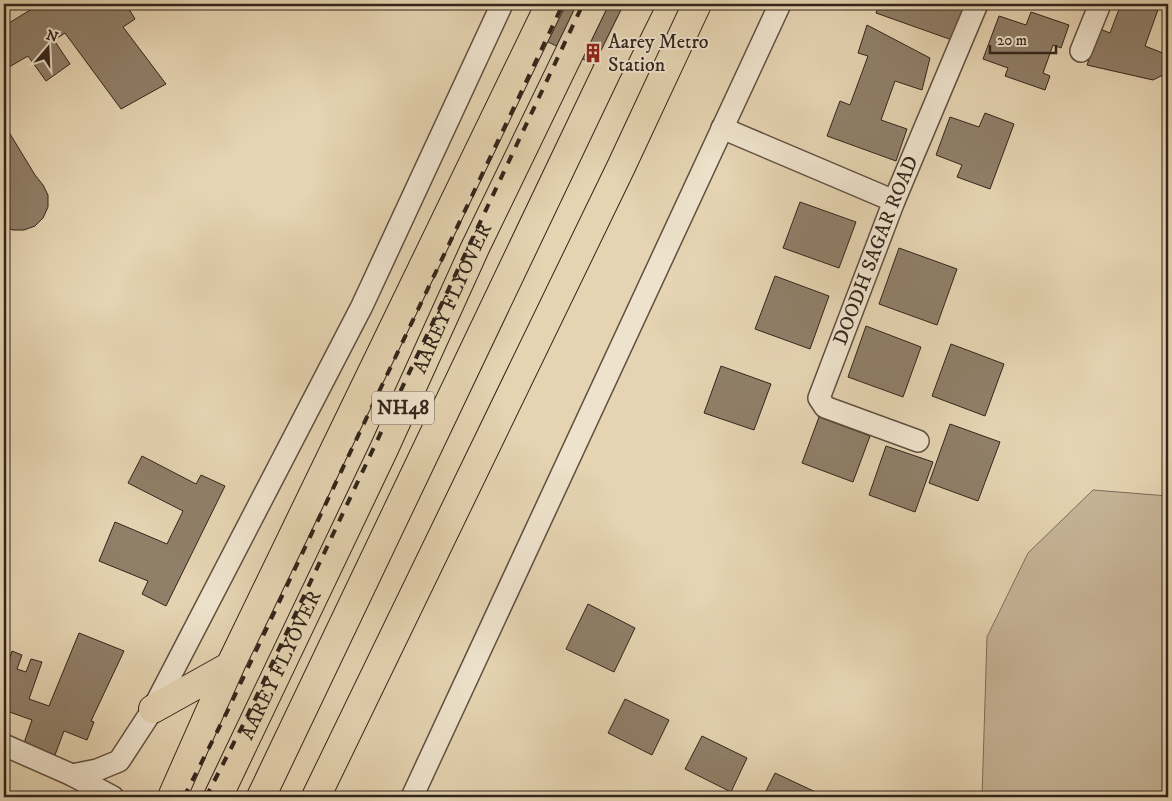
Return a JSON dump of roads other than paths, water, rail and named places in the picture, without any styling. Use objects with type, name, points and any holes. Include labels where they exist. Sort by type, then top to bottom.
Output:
[{"type":"main road","points":[[172,797],[230,666],[550,4]]},
{"type":"main road","name":"AAREY FLYOVER","points":[[261,797],[640,4]]},
{"type":"main road","points":[[316,797],[629,150],[697,4]]},
{"type":"main road","name":"AAREY FLYOVER","points":[[218,797],[384,449],[475,248],[590,11]]},
{"type":"main road","points":[[153,709],[230,666]]},
{"type":"street","points":[[72,775],[97,770],[119,762],[153,709],[362,306],[502,4]]},
{"type":"street","points":[[412,797],[780,4]]},
{"type":"street","name":"DOODH SAGAR ROAD","points":[[918,441],[824,407],[819,398],[894,201],[977,4]]},
{"type":"street","points":[[1081,51],[1100,4]]},
{"type":"street","points":[[722,128],[894,201]]},
{"type":"street","points":[[4,745],[72,775],[113,797]]},
{"type":"railway","points":[[184,797],[226,714],[563,4]]},
{"type":"railway","points":[[206,797],[244,723],[583,4]]},
{"type":"place","name":"Aarey Metro Station","points":[[593,53]]}]
